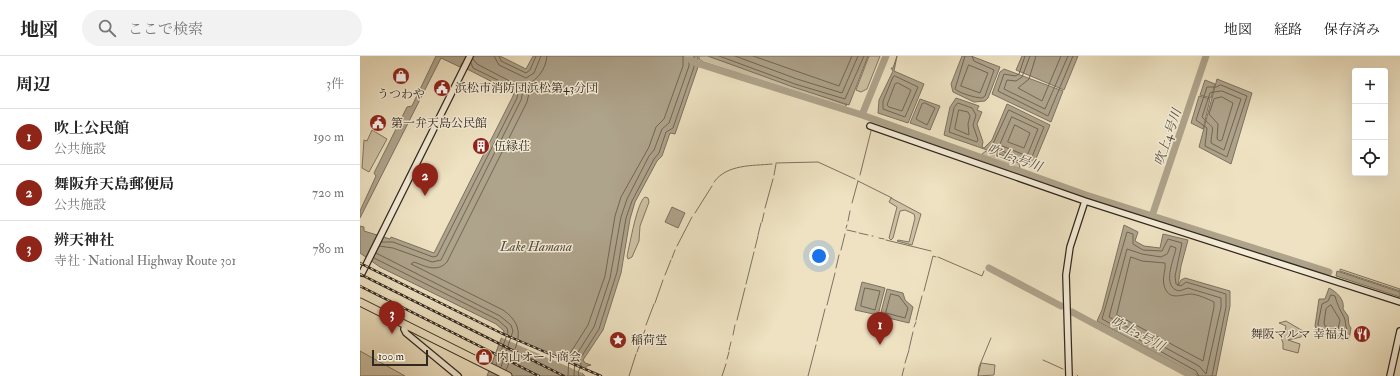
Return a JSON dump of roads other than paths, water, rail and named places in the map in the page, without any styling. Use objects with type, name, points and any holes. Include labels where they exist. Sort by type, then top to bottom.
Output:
[{"type":"highway","points":[[360,302],[508,376]]},
{"type":"street","points":[[362,273],[470,56]]},
{"type":"street","points":[[870,126],[1084,201],[1400,302]]},
{"type":"street","points":[[1069,376],[1066,289],[1067,268],[1072,240],[1084,201]]},
{"type":"street","points":[[406,325],[406,333],[458,376]]},
{"type":"street","points":[[1390,376],[1400,331]]},
{"type":"water","name":"Lake Hamana","points":[[436,56],[500,56],[526,69],[533,56],[698,56],[698,67],[675,134],[670,133],[662,156],[657,161],[635,202],[630,219],[621,273],[603,330],[583,360],[585,363],[591,365],[587,366],[582,373],[585,376],[487,376],[504,331],[496,324],[380,267],[360,253],[360,226],[364,227],[364,231],[390,239],[391,237],[434,253],[513,96],[514,93],[467,69],[468,67],[462,63],[460,67],[441,58],[360,218],[360,211],[376,176],[374,173],[407,107],[412,106]]},
{"type":"water","points":[[708,56],[868,56],[849,105],[793,87]]},
{"type":"water","points":[[897,56],[894,71],[924,84],[908,123],[878,113],[879,100],[893,71],[891,68],[893,68]]},
{"type":"water","points":[[962,56],[971,56],[1000,67],[988,98],[985,101],[974,102],[953,92],[951,84]]},
{"type":"water","points":[[1022,56],[1078,56],[1064,90],[1016,70]]},
{"type":"water","points":[[1004,69],[1063,91],[1051,122],[992,94],[1000,72]]},
{"type":"water","points":[[1217,79],[1252,93],[1231,164],[1199,147]]},
{"type":"water","points":[[1205,80],[1215,84],[1211,98],[1200,95]]},
{"type":"water","points":[[1199,96],[1210,99],[1203,129],[1191,123]]},
{"type":"water","points":[[956,98],[979,106],[977,110],[982,112],[977,124],[983,142],[982,147],[984,148],[992,140],[1007,104],[1050,125],[1033,166],[944,135],[950,107]]},
{"type":"water","points":[[920,99],[940,106],[930,130],[910,123]]},
{"type":"water","points":[[672,207],[685,213],[678,228],[665,222]]},
{"type":"water","points":[[1124,225],[1138,232],[1135,241],[1144,246],[1160,248],[1163,234],[1188,240],[1181,266],[1178,286],[1181,280],[1185,278],[1230,291],[1230,306],[1216,376],[1198,376],[1097,321],[1102,310]]},
{"type":"water","points":[[1337,271],[1400,292],[1400,297],[1336,276]]},
{"type":"water","points":[[862,282],[885,288],[878,315],[855,310]]},
{"type":"water","points":[[1329,288],[1342,299],[1343,309],[1348,316],[1349,325],[1351,328],[1349,340],[1319,334],[1315,326],[1319,299],[1325,299]]},
{"type":"water","points":[[887,289],[903,293],[905,300],[913,307],[909,323],[880,316]]},
{"type":"waterway","name":"吹上3号川","points":[[688,56],[693,62],[862,115],[1086,195],[1329,272]]},
{"type":"waterway","points":[[862,115],[886,56]]},
{"type":"waterway","name":"吹上4号川","points":[[1152,216],[1206,56]]},
{"type":"waterway","points":[[860,175],[871,131]]},
{"type":"waterway","points":[[776,163],[818,162],[855,179]]},
{"type":"waterway","points":[[714,182],[719,176],[733,169],[772,164]]},
{"type":"waterway","points":[[774,175],[776,164]]},
{"type":"waterway","points":[[765,208],[773,179]]},
{"type":"waterway","points":[[858,181],[892,198]]},
{"type":"waterway","points":[[852,203],[858,181]]},
{"type":"waterway","points":[[695,213],[712,186]]},
{"type":"waterway","points":[[848,221],[850,211]]},
{"type":"waterway","points":[[762,222],[764,213]]},
{"type":"waterway","points":[[677,246],[692,217]]},
{"type":"waterway","points":[[758,235],[761,223]]},
{"type":"waterway","points":[[847,230],[856,232]]},
{"type":"waterway","points":[[859,233],[868,235]]},
{"type":"waterway","points":[[841,250],[845,234]]},
{"type":"waterway","points":[[755,248],[758,236]]},
{"type":"waterway","points":[[879,238],[884,239]]},
{"type":"waterway","points":[[886,240],[931,251]]},
{"type":"waterway","points":[[672,258],[675,250]]},
{"type":"waterway","points":[[746,284],[754,252]]},
{"type":"waterway","points":[[836,268],[839,255]]},
{"type":"waterway","points":[[924,291],[933,256],[936,257]]},
{"type":"waterway","points":[[938,257],[982,276],[984,271]]},
{"type":"waterway","points":[[665,275],[671,260]]},
{"type":"waterway","name":"吹上2号川","points":[[989,268],[1061,306]]},
{"type":"waterway","points":[[827,305],[835,273]]},
{"type":"waterway","points":[[655,303],[663,280]]},
{"type":"waterway","points":[[737,320],[745,288]]},
{"type":"waterway","points":[[916,320],[922,296]]},
{"type":"waterway","points":[[646,325],[654,304]]},
{"type":"waterway","points":[[817,341],[825,309]]},
{"type":"waterway","name":"吹上2号川","points":[[1072,312],[1192,376]]},
{"type":"waterway","points":[[914,327],[916,322]]},
{"type":"waterway","points":[[733,335],[735,325]]},
{"type":"waterway","points":[[637,352],[645,330]]},
{"type":"waterway","points":[[909,349],[913,332]]},
{"type":"waterway","points":[[978,376],[979,367],[991,338]]},
{"type":"waterway","points":[[729,350],[731,342]]},
{"type":"waterway","points":[[808,376],[816,345]]},
{"type":"waterway","points":[[905,363],[909,350]]},
{"type":"waterway","points":[[727,359],[729,352]]},
{"type":"waterway","points":[[629,376],[636,354]]},
{"type":"waterway","points":[[1043,360],[1063,369]]},
{"type":"waterway","points":[[722,376],[726,364]]},
{"type":"waterway","points":[[902,376],[904,368]]},
{"type":"railway","points":[[360,263],[501,333],[601,376]]},
{"type":"railway","points":[[360,274],[564,376]]},
{"type":"railway","points":[[360,286],[539,376]]},
{"type":"place","name":"うつわや","points":[[401,76]]},
{"type":"place","name":"浜松市消防団浜松第43分団","points":[[442,88]]},
{"type":"place","name":"第一弁天島公民館","points":[[378,123]]},
{"type":"place","name":"伍縁荘","points":[[481,146]]},
{"type":"place","name":"舞阪弁天島郵便局","points":[[425,196]]},
{"type":"place","name":"辨天神社","points":[[392,334]]},
{"type":"place","name":"舞阪マルマ 幸福丸","points":[[1362,334]]},
{"type":"place","name":"稲荷堂","points":[[618,340]]},
{"type":"place","name":"吹上公民館","points":[[880,345]]},
{"type":"place","name":"内山オート商会","points":[[484,357]]}]
